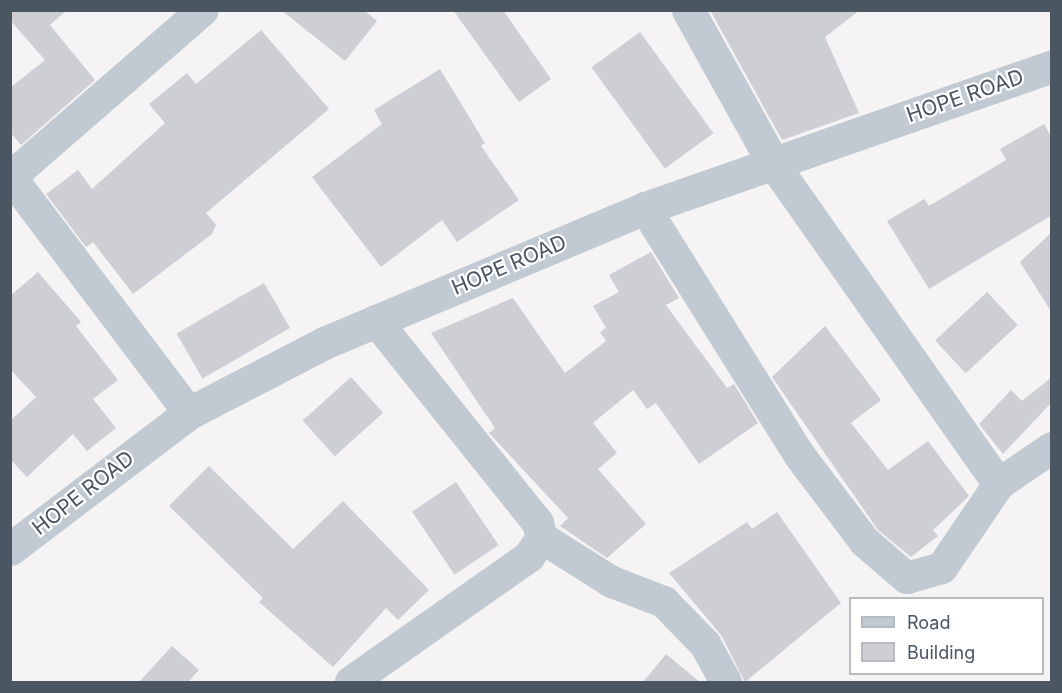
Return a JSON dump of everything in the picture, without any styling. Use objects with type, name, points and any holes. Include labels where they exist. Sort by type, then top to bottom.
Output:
[{"type":"street","points":[[189,413],[11,176],[203,10]]},
{"type":"street","points":[[688,10],[773,163],[999,483]]},
{"type":"street","name":"HOPE ROAD","points":[[10,549],[189,413],[375,321],[645,208],[1052,66]]},
{"type":"street","points":[[645,208],[800,456],[865,542],[907,578],[942,568],[999,483],[1052,448]]},
{"type":"street","points":[[375,321],[538,523],[542,538],[612,582],[664,602],[705,644],[726,682]]},
{"type":"street","points":[[351,682],[529,557],[542,538]]},
{"type":"building","points":[[10,10],[67,10],[50,25],[95,80],[21,145],[10,132],[10,88],[45,60],[10,20]]},
{"type":"building","points":[[281,10],[364,10],[377,21],[345,61]]},
{"type":"building","points":[[453,10],[503,10],[551,79],[519,102]]},
{"type":"building","points":[[710,10],[860,10],[825,37],[859,113],[782,140]]},
{"type":"building","points":[[261,30],[329,109],[206,213],[216,225],[212,234],[133,294],[93,242],[86,247],[46,194],[78,170],[92,189],[165,123],[149,104],[187,73],[196,84]]},
{"type":"building","points":[[640,32],[713,133],[665,168],[591,67]]},
{"type":"building","points":[[440,69],[485,143],[481,146],[519,200],[457,242],[442,220],[381,267],[312,177],[382,124],[374,110]]},
{"type":"building","points":[[1044,124],[1052,138],[1052,215],[929,289],[887,221],[924,199],[929,206],[1006,160],[1000,149]]},
{"type":"building","points":[[1052,232],[1052,313],[1020,262]]},
{"type":"building","points":[[651,252],[679,298],[666,305],[727,388],[734,384],[758,423],[699,464],[656,403],[647,409],[633,390],[593,423],[617,453],[598,469],[646,524],[607,558],[560,526],[568,518],[489,433],[495,428],[431,333],[513,298],[565,373],[606,341],[600,332],[606,328],[593,306],[619,292],[609,275]]},
{"type":"building","points":[[38,272],[81,322],[76,326],[118,380],[93,399],[116,428],[87,451],[73,434],[27,477],[10,459],[10,421],[36,397],[10,369],[10,296]]},
{"type":"building","points":[[264,283],[290,328],[203,379],[177,334]]},
{"type":"building","points":[[987,292],[1018,325],[966,373],[935,340]]},
{"type":"building","points":[[825,326],[881,400],[851,423],[888,470],[928,441],[969,496],[933,530],[938,536],[911,557],[878,530],[772,377]]},
{"type":"building","points":[[351,377],[383,413],[335,456],[303,420]]},
{"type":"building","points":[[1052,377],[1052,402],[1003,454],[979,424],[1011,390],[1022,401]]},
{"type":"building","points":[[209,466],[293,549],[343,501],[429,590],[398,620],[386,608],[333,667],[259,602],[263,598],[169,506]]},
{"type":"building","points":[[456,482],[498,545],[455,575],[412,512]]},
{"type":"building","points":[[777,512],[841,603],[745,682],[721,635],[669,573],[747,522],[752,529]]},
{"type":"building","points":[[172,646],[199,670],[188,682],[139,682]]},
{"type":"building","points":[[666,654],[700,682],[643,682]]}]
